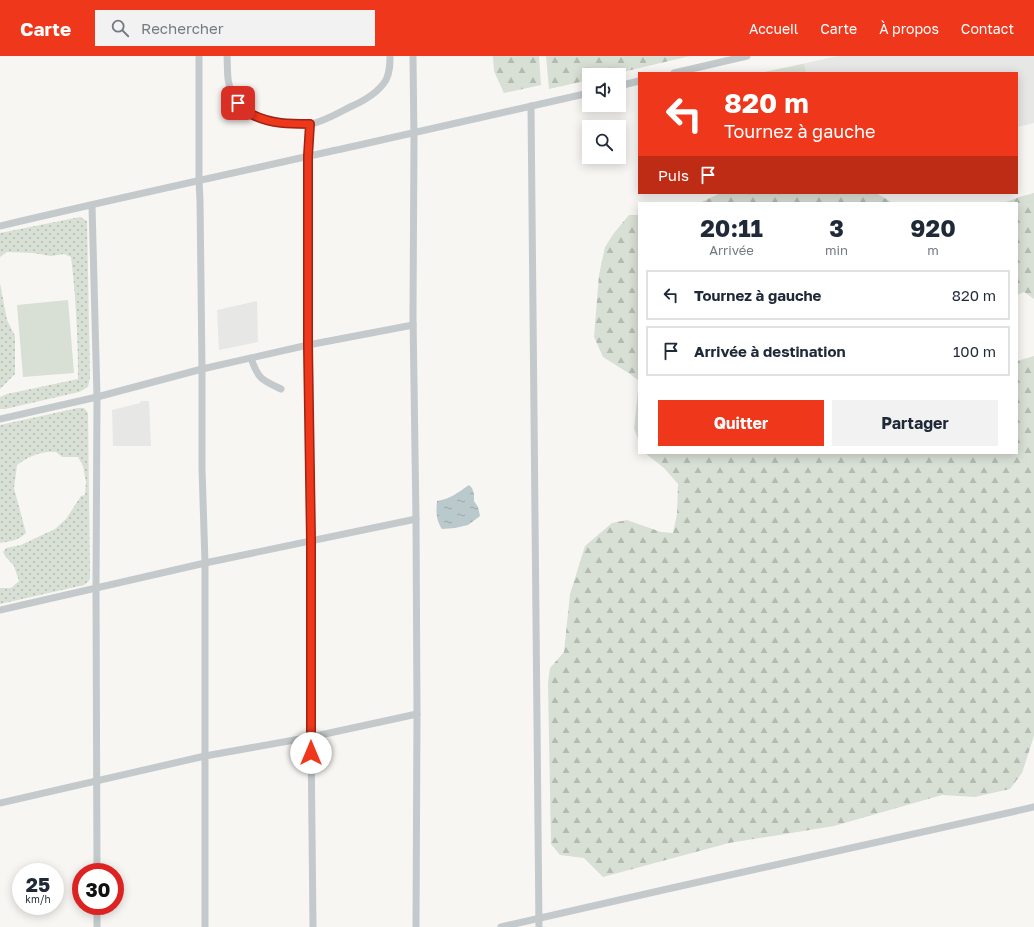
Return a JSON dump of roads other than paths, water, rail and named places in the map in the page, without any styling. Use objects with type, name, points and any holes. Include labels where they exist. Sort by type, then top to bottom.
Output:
[{"type":"street","points":[[199,56],[202,468],[205,563],[205,927]]},
{"type":"street","points":[[227,56],[228,83],[233,96],[238,103],[252,115],[286,124],[310,124],[342,112],[370,97],[385,81],[389,71],[390,56]]},
{"type":"street","points":[[413,56],[413,324],[417,714],[416,927]]},
{"type":"street","points":[[678,72],[747,56]]},
{"type":"street","points":[[626,84],[638,81]]},
{"type":"street","points":[[0,226],[582,95]]},
{"type":"street","points":[[531,106],[539,927]]},
{"type":"street","points":[[310,124],[308,156],[308,345],[311,540],[313,927]]},
{"type":"street","points":[[92,205],[96,397],[97,863]]},
{"type":"street","points":[[0,419],[96,397],[202,369],[308,345],[413,324]]},
{"type":"street","points":[[251,358],[257,374],[266,382],[281,389]]},
{"type":"street","points":[[0,610],[205,563],[416,518]]},
{"type":"street","points":[[0,802],[205,756],[311,737],[417,714]]},
{"type":"street","points":[[501,927],[655,891],[1034,807]]},
{"type":"street","points":[[97,915],[97,927]]},
{"type":"water","points":[[469,485],[472,488],[474,501],[478,507],[480,516],[468,525],[442,529],[437,516],[437,501],[458,493]]}]
